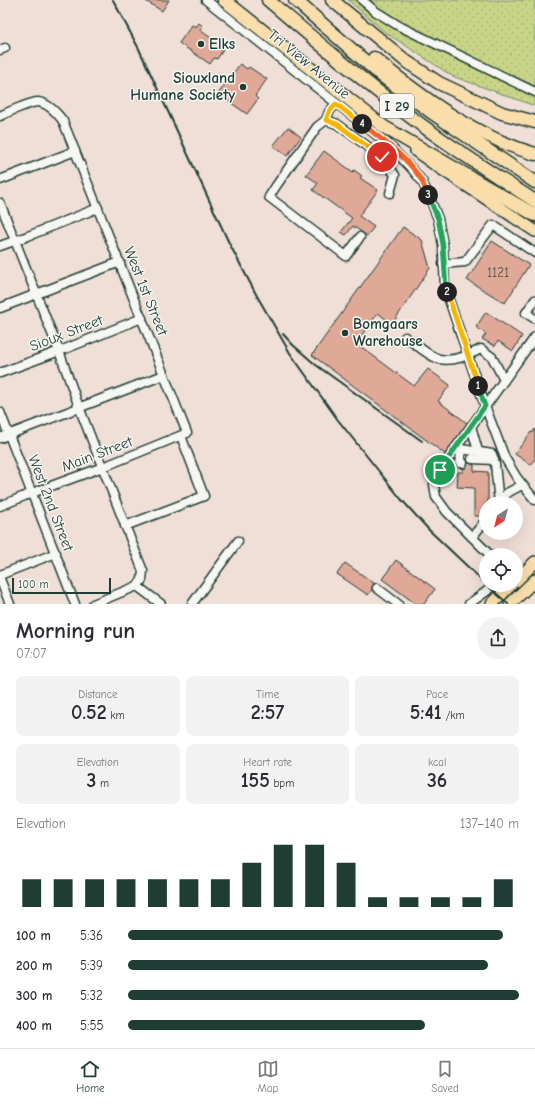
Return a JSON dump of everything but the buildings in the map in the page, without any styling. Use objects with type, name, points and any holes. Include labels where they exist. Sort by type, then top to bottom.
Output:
[{"type":"highway","points":[[224,0],[384,128],[535,215]]},
{"type":"highway","points":[[233,0],[282,47]]},
{"type":"highway","name":"I 29","points":[[268,0],[366,82],[405,112],[470,159],[535,201]]},
{"type":"highway","name":"I 29","points":[[295,0],[382,76],[431,112],[535,182]]},
{"type":"highway","points":[[299,0],[344,33],[418,93],[447,112],[475,129],[500,141],[535,154]]},
{"type":"highway","points":[[332,0],[407,62],[438,83],[502,113],[535,122]]},
{"type":"main road","points":[[384,128],[437,166],[535,231]]},
{"type":"main road","points":[[523,574],[535,562]]},
{"type":"main road","points":[[510,604],[535,580]]},
{"type":"main road","points":[[494,602],[505,592]]},
{"type":"street","name":"Tri View Avenue","points":[[206,0],[389,145],[422,181],[438,219],[443,245],[443,264],[446,288],[485,406],[505,458],[522,485],[535,500]]},
{"type":"street","points":[[362,0],[375,11],[399,26],[535,92]]},
{"type":"street","name":"West 1st Street","points":[[0,116],[38,102],[50,108],[63,121],[187,433],[181,436],[204,496],[125,526]]},
{"type":"street","points":[[336,104],[329,112],[326,120],[317,127],[269,197],[346,256],[360,237]]},
{"type":"street","points":[[326,120],[337,124],[382,157],[395,174],[390,193]]},
{"type":"street","points":[[0,180],[75,151]]},
{"type":"street","points":[[0,203],[59,351],[79,407],[143,571],[142,580],[137,586],[93,604]]},
{"type":"street","points":[[0,246],[98,208]]},
{"type":"street","points":[[443,264],[465,262],[493,225],[535,253]]},
{"type":"street","points":[[0,308],[120,262]]},
{"type":"street","points":[[535,300],[526,313],[535,319]]},
{"type":"street","name":"Sioux Street","points":[[0,373],[142,318]]},
{"type":"street","points":[[405,337],[438,359],[450,360],[468,356],[482,350],[492,357],[504,380]]},
{"type":"street","points":[[483,548],[447,512],[436,497],[434,485],[440,470],[458,449],[471,426],[535,337]]},
{"type":"street","points":[[0,438],[164,375]]},
{"type":"street","name":"West 2nd Street","points":[[0,412],[75,604]]},
{"type":"street","points":[[471,426],[478,451]]},
{"type":"street","name":"Main Street","points":[[0,506],[103,468],[181,436]]},
{"type":"street","points":[[458,449],[492,454],[498,496]]},
{"type":"street","points":[[458,449],[467,461],[494,462]]},
{"type":"street","points":[[505,496],[507,493],[522,485]]},
{"type":"street","points":[[472,537],[479,528]]},
{"type":"street","points":[[192,604],[238,541]]},
{"type":"street","points":[[0,575],[56,553]]},
{"type":"street","points":[[0,579],[10,604]]},
{"type":"street","points":[[137,586],[161,604]]},
{"type":"street","points":[[377,588],[398,604]]},
{"type":"street","points":[[469,604],[485,592]]},
{"type":"street","points":[[491,592],[494,602]]},
{"type":"green space","points":[[348,0],[535,0],[535,106],[452,76],[385,32]]},
{"type":"tunnel","points":[[463,463],[474,464]]},
{"type":"railway","points":[[113,0],[139,49],[229,243],[257,296],[290,353],[338,420],[401,499],[429,530],[479,577]]},
{"type":"railway","points":[[283,334],[316,365],[422,441]]},
{"type":"railway","points":[[495,592],[508,604]]},
{"type":"place","name":"Elks","points":[[201,44]]},
{"type":"place","name":"Siouxland Humane Society","points":[[243,87]]},
{"type":"place","name":"Bomgaars Warehouse","points":[[345,333]]},
{"type":"route","points":[[382,157],[337,124],[326,120],[329,112],[336,104],[389,145],[412,169],[422,181],[438,219],[443,245],[443,264],[446,288],[485,406],[440,470]]}]
